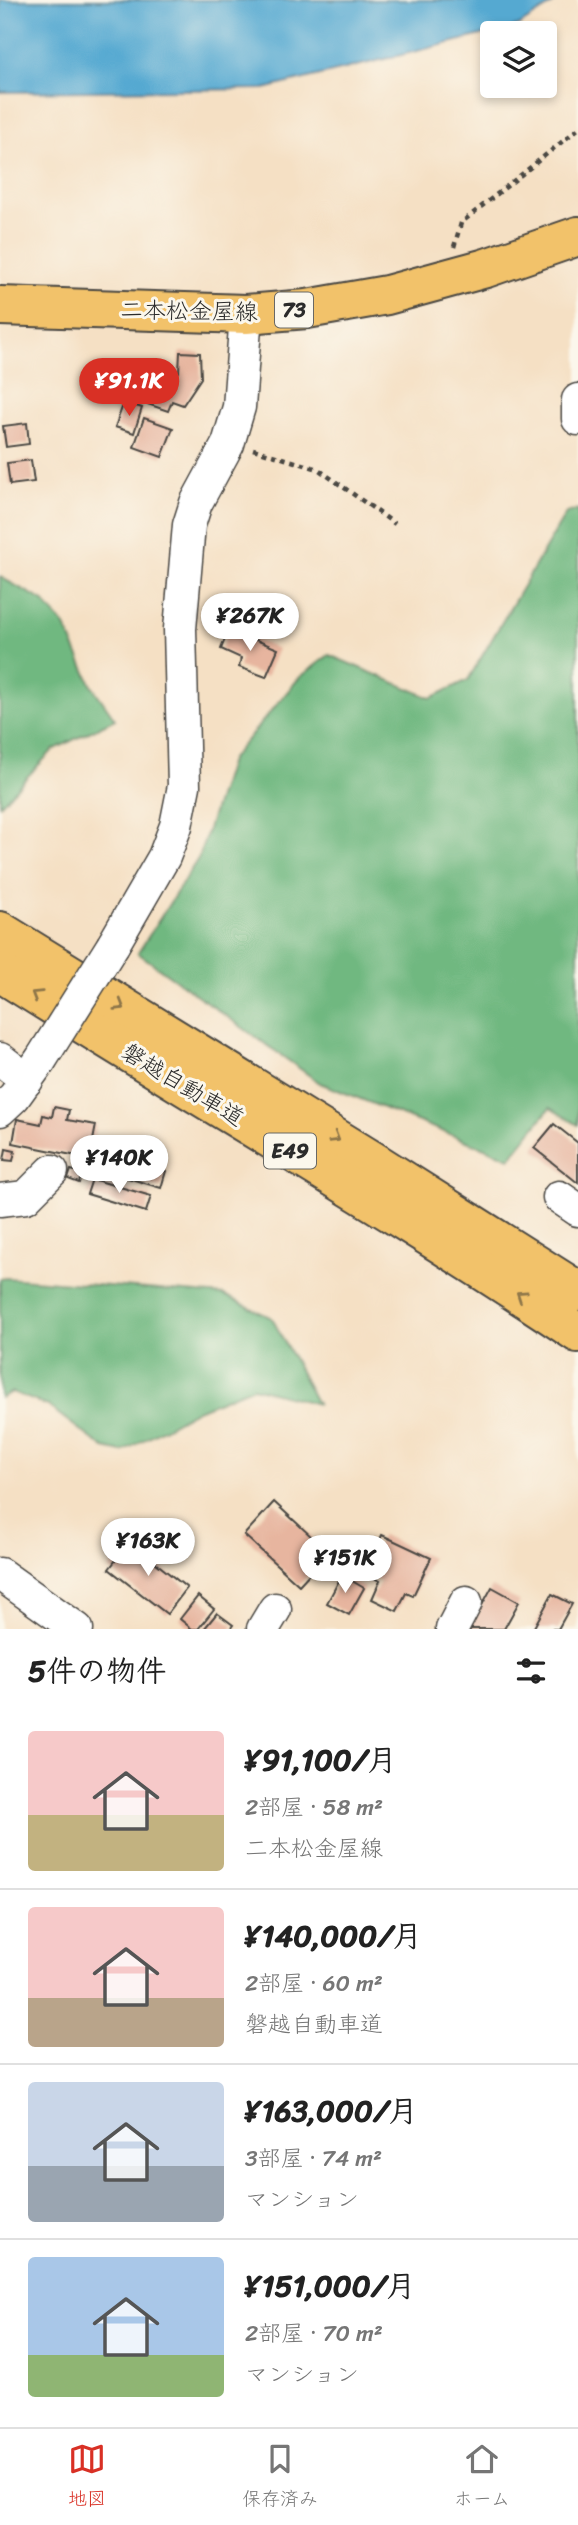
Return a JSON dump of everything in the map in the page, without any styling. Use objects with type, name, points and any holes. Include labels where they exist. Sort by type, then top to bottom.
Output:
[{"type":"main road","name":"二本松金屋線","points":[[0,306],[246,314],[307,309],[373,297],[485,268],[578,236]]},
{"type":"main road","name":"磐越自動車道","points":[[0,932],[396,1175],[578,1291]]},
{"type":"main road","name":"磐越自動車道","points":[[0,972],[355,1190],[578,1333]]},
{"type":"street","points":[[0,1111],[33,1071],[113,945],[164,857],[176,827],[184,786],[180,629],[189,525],[196,503],[228,444],[239,407],[246,314]]},
{"type":"street","points":[[578,400],[578,419]]},
{"type":"street","points":[[0,1059],[33,1071]]},
{"type":"street","points":[[0,1200],[26,1197],[52,1171]]},
{"type":"street","points":[[0,1574],[77,1629]]},
{"type":"path","points":[[444,278],[461,223],[578,128]]},
{"type":"path","points":[[228,444],[265,451],[318,469],[395,524]]},
{"type":"green space","points":[[578,510],[578,1125],[550,1108],[510,1158],[320,1083],[138,953],[199,857],[230,760],[299,678],[329,655],[431,698],[468,680],[566,513]]},
{"type":"green space","points":[[0,577],[42,600],[65,626],[92,686],[115,719],[53,750],[0,805]]},
{"type":"green space","points":[[0,1279],[224,1295],[272,1318],[317,1404],[253,1387],[197,1410],[122,1452],[104,1448],[48,1406],[12,1392],[0,1398]]},
{"type":"water","points":[[0,0],[559,0],[526,21],[480,21],[480,35],[264,89],[0,92]]},
{"type":"building","points":[[180,352],[200,353],[201,378],[183,405],[172,401],[168,411],[124,396],[136,364],[179,372]]},
{"type":"building","points":[[124,402],[142,408],[134,433],[115,427]]},
{"type":"building","points":[[144,418],[173,428],[162,457],[134,447]]},
{"type":"building","points":[[27,423],[29,444],[6,447],[3,426]]},
{"type":"building","points":[[31,460],[34,482],[10,485],[7,463]]},
{"type":"building","points":[[229,629],[278,649],[266,677],[239,667],[241,658],[221,649]]},
{"type":"building","points":[[54,1107],[69,1110],[67,1120],[96,1125],[91,1151],[79,1148],[77,1156],[13,1143],[17,1119],[41,1124],[43,1115],[52,1117]]},
{"type":"building","points":[[554,1124],[578,1143],[578,1183],[534,1148]]},
{"type":"building","points":[[6,1149],[15,1151],[13,1161],[4,1160]]},
{"type":"building","points":[[113,1155],[166,1171],[161,1188],[108,1172]]},
{"type":"building","points":[[71,1170],[82,1173],[79,1183],[68,1179]]},
{"type":"building","points":[[92,1179],[151,1196],[146,1212],[87,1194]]},
{"type":"building","points":[[274,1502],[312,1537],[307,1543],[324,1558],[299,1585],[244,1535]]},
{"type":"building","points":[[382,1535],[431,1558],[413,1596],[406,1593],[397,1611],[372,1599],[380,1581],[364,1573]]},
{"type":"building","points":[[130,1542],[187,1588],[167,1614],[109,1569]]},
{"type":"building","points":[[342,1575],[364,1588],[349,1615],[327,1603]]},
{"type":"building","points":[[492,1587],[519,1602],[504,1629],[469,1629]]},
{"type":"building","points":[[552,1594],[572,1604],[558,1629],[533,1629]]},
{"type":"building","points":[[198,1596],[214,1609],[198,1629],[192,1629],[180,1619]]},
{"type":"building","points":[[217,1613],[233,1625],[230,1629],[204,1629]]}]
